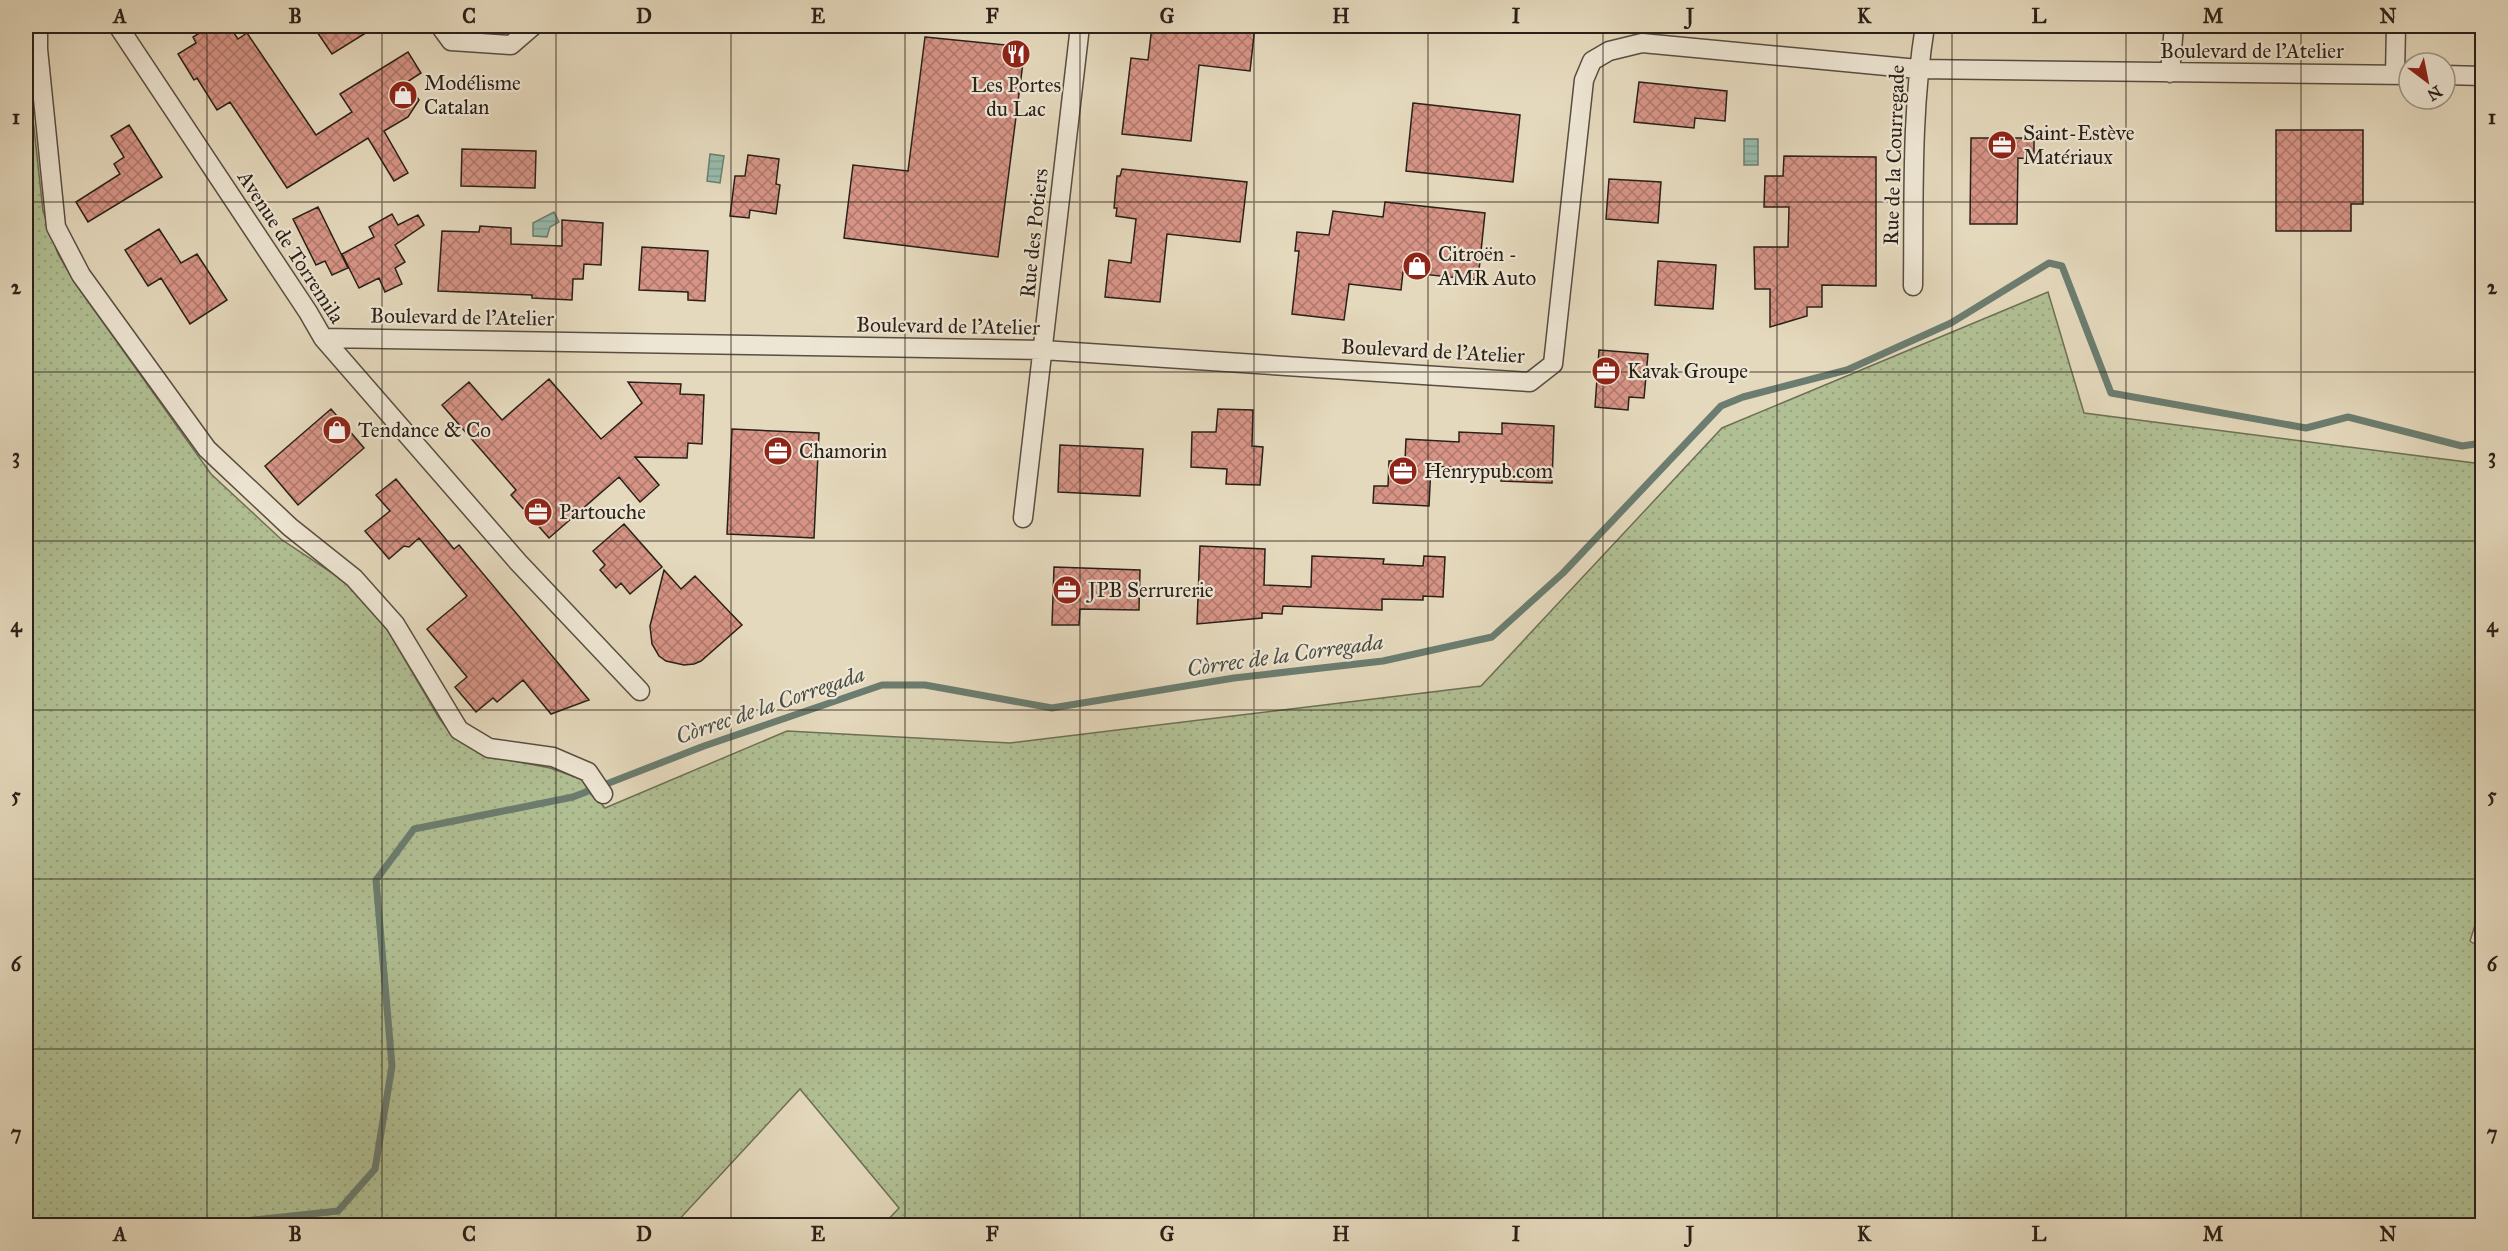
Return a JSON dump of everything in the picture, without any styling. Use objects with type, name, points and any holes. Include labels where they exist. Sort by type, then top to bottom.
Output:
[{"type":"street","points":[[38,26],[38,49],[56,227],[81,275],[207,449],[290,527],[361,585],[395,624],[459,730],[489,748],[553,757],[588,772],[599,786]]},
{"type":"street","name":"Avenue de Torremila","points":[[118,26],[323,338],[518,562],[640,691]]},
{"type":"street","points":[[440,26],[451,41],[511,45],[532,26]]},
{"type":"street","name":"Rue des Potiers","points":[[1023,518],[1080,26]]},
{"type":"street","name":"Rue de la Courregade","points":[[1913,286],[1914,117],[1925,26]]},
{"type":"street","points":[[2170,73],[2174,26]]},
{"type":"street","points":[[2396,26],[2399,51]]},
{"type":"street","name":"Boulevard de l'Atelier","points":[[323,338],[1043,350],[1530,382],[1553,364],[1584,80],[1592,61],[1609,51],[1642,43],[1918,69],[2397,75]]},
{"type":"street","points":[[2457,75],[2482,75]]},
{"type":"shaded area","points":[[26,54],[43,211],[58,254],[75,283],[211,474],[282,540],[355,588],[384,624],[439,718],[454,738],[488,756],[550,768],[581,779],[605,808],[787,731],[1010,743],[1481,686],[1722,428],[2048,292],[2084,413],[2482,464],[2482,903],[2470,941],[2482,949],[2482,1225],[883,1225],[899,1208],[800,1089],[674,1225],[26,1225]]},
{"type":"shaded area","points":[[1744,139],[1758,139],[1758,165],[1744,165]]},
{"type":"shaded area","points":[[710,154],[724,156],[720,183],[707,181]]},
{"type":"shaded area","points":[[554,212],[559,222],[550,227],[547,237],[533,236],[533,223]]},
{"type":"building","points":[[211,26],[229,26],[238,39],[247,33],[316,135],[352,112],[340,94],[408,52],[421,73],[407,82],[419,100],[408,117],[384,131],[408,173],[394,181],[368,138],[287,188],[230,102],[217,110],[197,78],[194,80],[178,54],[196,43],[193,37]]},
{"type":"building","points":[[313,26],[377,26],[332,54]]},
{"type":"building","points":[[1152,26],[1255,26],[1250,71],[1199,65],[1191,141],[1122,134],[1131,58],[1148,60]]},
{"type":"building","points":[[925,37],[1025,47],[998,257],[844,238],[853,165],[908,171]]},
{"type":"building","points":[[1639,82],[1727,91],[1725,121],[1695,118],[1694,128],[1634,122]]},
{"type":"building","points":[[1413,103],[1520,115],[1513,182],[1406,171]]},
{"type":"building","points":[[129,125],[162,177],[88,222],[76,202],[120,174],[114,164],[124,157],[111,136]]},
{"type":"building","points":[[2276,130],[2363,130],[2363,204],[2351,204],[2351,231],[2276,231]]},
{"type":"building","points":[[1971,138],[2034,138],[2034,159],[2018,158],[2017,224],[1970,224]]},
{"type":"building","points":[[462,149],[536,151],[535,188],[461,186]]},
{"type":"building","points":[[748,155],[779,159],[776,184],[780,185],[776,214],[750,210],[749,218],[730,216],[735,176],[745,176]]},
{"type":"building","points":[[1784,156],[1876,157],[1876,286],[1822,285],[1822,307],[1807,307],[1807,316],[1770,327],[1770,289],[1755,289],[1754,247],[1788,247],[1789,207],[1764,207],[1765,176],[1783,176]]},
{"type":"building","points":[[1122,169],[1247,182],[1240,242],[1167,234],[1160,302],[1105,297],[1109,260],[1131,263],[1136,219],[1116,216],[1117,208],[1114,208],[1117,176],[1120,176]]},
{"type":"building","points":[[1609,179],[1661,182],[1658,223],[1606,219]]},
{"type":"building","points":[[1385,202],[1485,213],[1478,280],[1403,272],[1401,290],[1349,284],[1344,320],[1292,314],[1299,251],[1295,251],[1297,232],[1329,235],[1333,211],[1383,217]]},
{"type":"building","points":[[318,207],[348,268],[332,275],[325,261],[316,265],[293,219]]},
{"type":"building","points":[[392,214],[398,225],[418,215],[424,225],[395,245],[405,262],[395,268],[402,284],[385,292],[379,278],[359,288],[342,254],[374,237],[369,227]]},
{"type":"building","points":[[562,220],[603,223],[601,265],[584,264],[583,279],[573,279],[572,300],[532,298],[532,295],[438,291],[442,231],[479,232],[480,226],[511,228],[511,244],[562,246]]},
{"type":"building","points":[[159,229],[181,263],[197,254],[227,300],[190,324],[161,278],[148,286],[125,250]]},
{"type":"building","points":[[642,247],[708,251],[705,301],[688,300],[688,292],[639,290]]},
{"type":"building","points":[[1658,261],[1716,265],[1713,309],[1655,305]]},
{"type":"building","points":[[1599,350],[1648,354],[1644,398],[1629,397],[1628,410],[1595,407]]},
{"type":"building","points":[[549,379],[601,439],[642,403],[628,382],[681,384],[680,394],[704,395],[702,444],[688,443],[687,458],[635,457],[659,485],[640,502],[619,477],[549,538],[511,495],[516,490],[442,405],[469,382],[502,420]]},
{"type":"building","points":[[331,409],[364,448],[298,505],[265,466]]},
{"type":"building","points":[[1218,409],[1253,410],[1252,446],[1263,447],[1260,485],[1226,484],[1227,469],[1191,467],[1192,432],[1216,432]]},
{"type":"building","points":[[1502,423],[1554,426],[1552,483],[1501,481],[1502,470],[1431,466],[1429,506],[1373,503],[1374,486],[1388,486],[1389,461],[1405,461],[1406,439],[1459,442],[1459,432],[1502,434]]},
{"type":"building","points":[[732,429],[819,433],[814,538],[727,534]]},
{"type":"building","points":[[1060,445],[1143,449],[1140,496],[1058,492]]},
{"type":"building","points":[[396,479],[454,549],[459,545],[589,700],[551,714],[523,680],[497,702],[493,698],[476,712],[455,687],[467,677],[427,629],[467,596],[419,538],[409,547],[404,546],[389,559],[365,531],[390,511],[376,495]]},
{"type":"building","points":[[624,524],[662,567],[630,594],[621,583],[616,588],[600,570],[605,565],[593,551]]},
{"type":"building","points":[[1200,546],[1265,549],[1264,585],[1311,587],[1312,556],[1384,559],[1383,564],[1423,566],[1424,556],[1445,557],[1443,597],[1423,596],[1423,600],[1382,599],[1382,610],[1283,606],[1282,614],[1262,613],[1262,618],[1197,624]]},
{"type":"building","points":[[1054,567],[1140,570],[1139,610],[1080,609],[1079,625],[1052,625]]},
{"type":"building","points":[[664,570],[681,589],[695,576],[742,625],[701,661],[694,664],[684,665],[666,661],[659,656],[652,644],[650,626]]},
{"type":"waterway","name":"Còrrec de la Corregada","points":[[227,1226],[245,1221],[338,1211],[375,1169],[392,1066],[376,880],[414,829],[573,797],[704,746],[882,685],[925,685],[1052,708],[1234,678],[1383,661],[1492,637],[1563,573],[1721,406],[1743,397],[1847,370],[1951,323],[2049,263],[2062,266],[2111,393],[2306,428],[2348,417],[2462,446],[2482,443]]},
{"type":"place","name":"Les Portes du Lac","points":[[1016,54]]},
{"type":"place","name":"Modélisme Catalan","points":[[403,95]]},
{"type":"place","name":"Saint-Estève Matériaux","points":[[2002,145]]},
{"type":"place","name":"Citroën - AMR Auto","points":[[1417,266]]},
{"type":"place","name":"Kavak Groupe","points":[[1606,371]]},
{"type":"place","name":"Tendance & Co","points":[[337,430]]},
{"type":"place","name":"Chamorin","points":[[778,451]]},
{"type":"place","name":"Henrypub.com","points":[[1403,471]]},
{"type":"place","name":"Partouche","points":[[538,512]]},
{"type":"place","name":"JPB Serrurerie","points":[[1067,590]]}]
